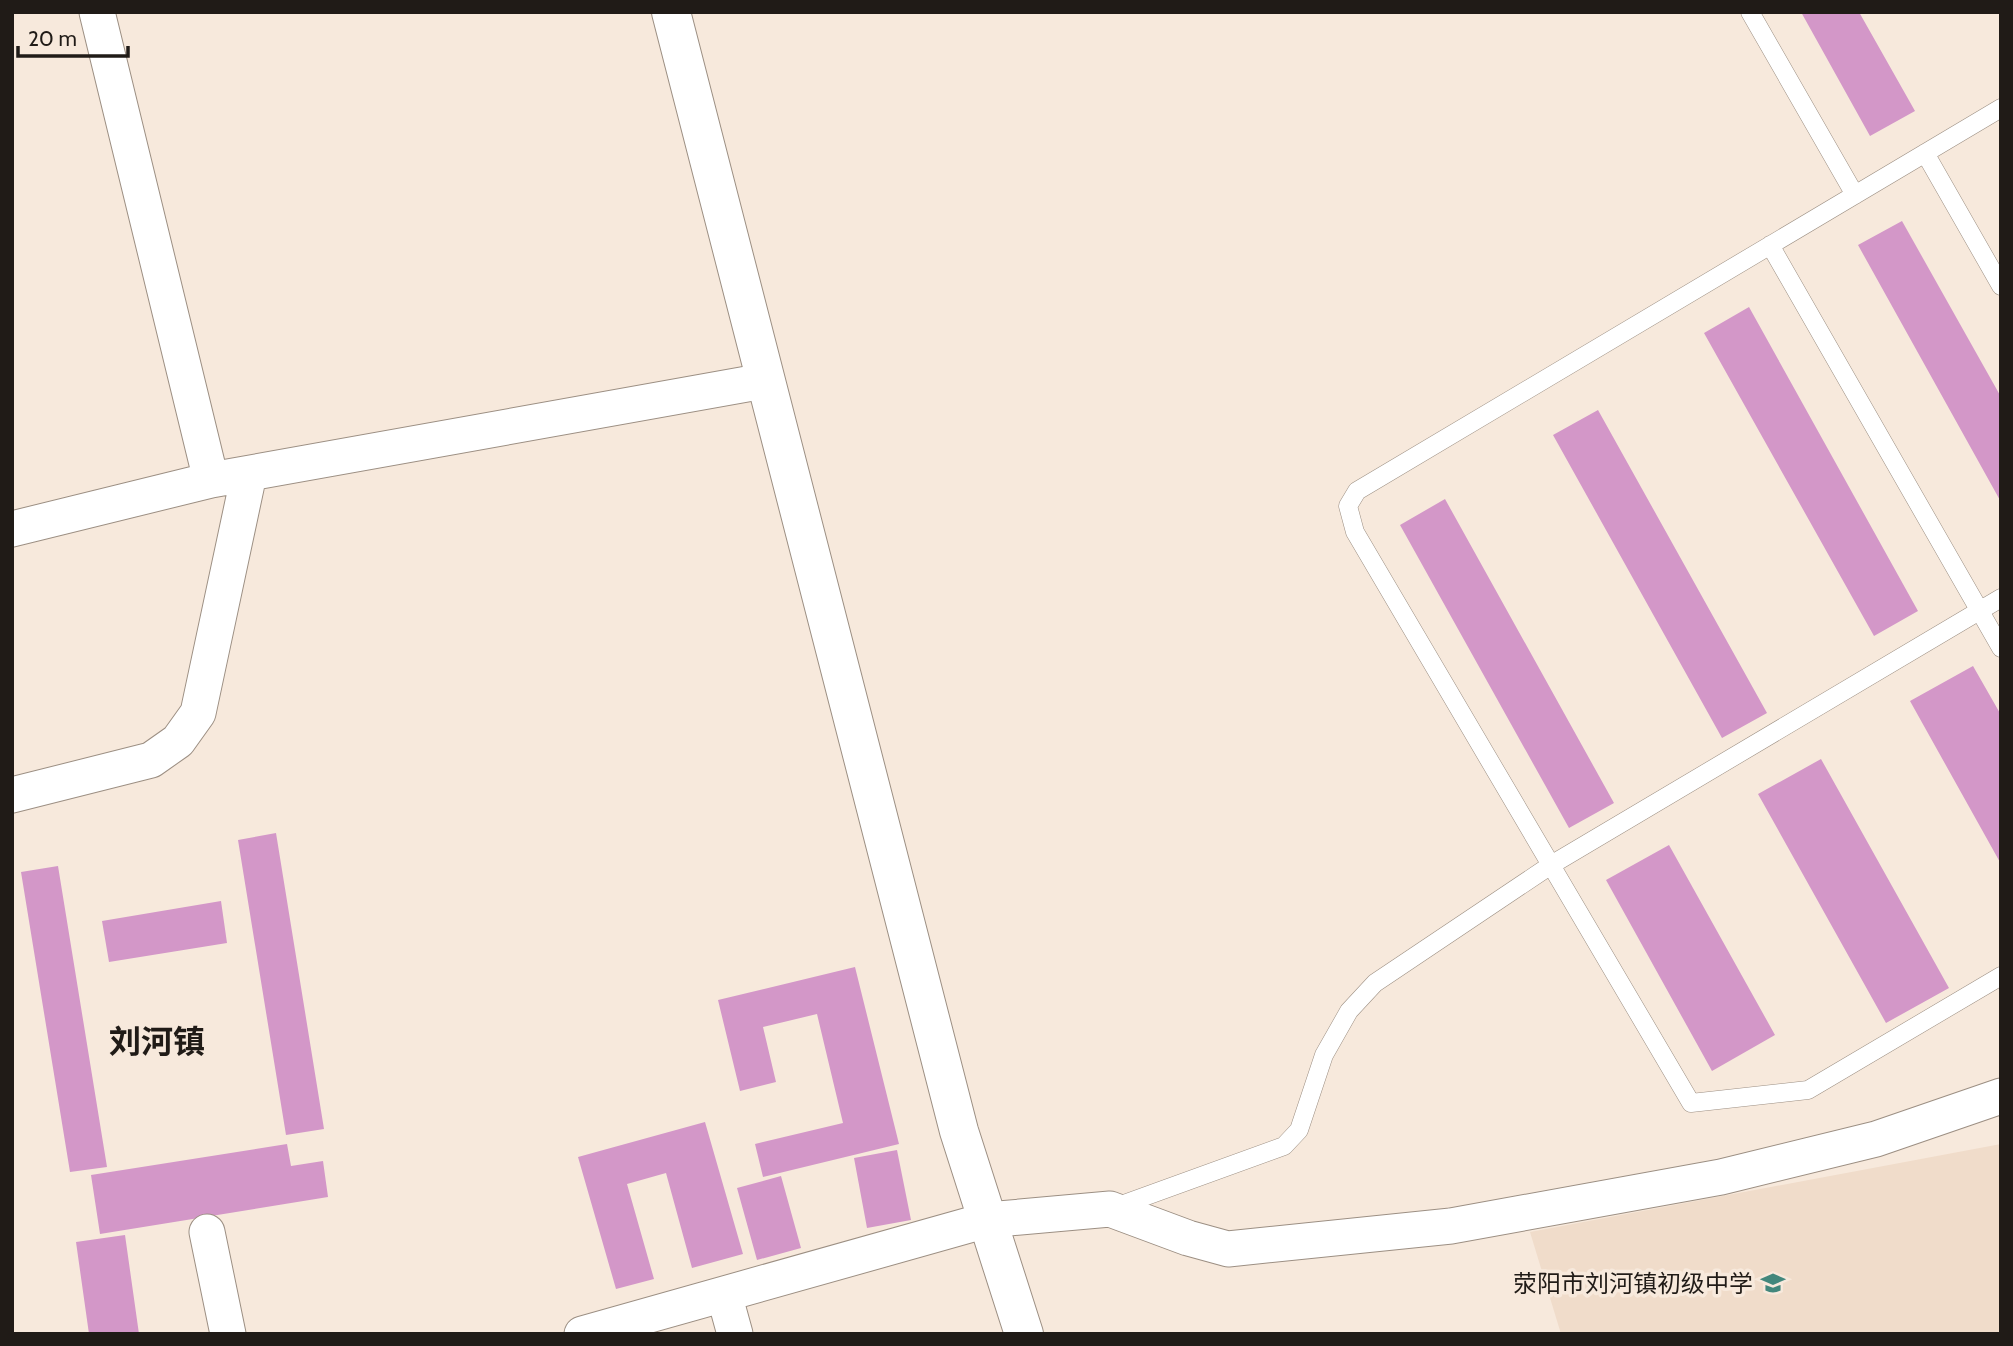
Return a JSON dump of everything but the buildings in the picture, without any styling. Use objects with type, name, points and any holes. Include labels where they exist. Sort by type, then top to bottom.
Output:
[{"type":"main road","points":[[671,12],[959,1131],[1024,1334]]},
{"type":"street","points":[[97,12],[212,480]]},
{"type":"street","points":[[12,529],[212,480],[764,381]]},
{"type":"street","points":[[12,795],[151,760],[178,741],[198,713],[249,474]]},
{"type":"street","points":[[582,1334],[987,1220],[1111,1209],[1188,1238],[1228,1249],[1451,1226],[1734,1174],[1876,1139],[2001,1097]]},
{"type":"street","points":[[207,1232],[228,1334]]},
{"type":"street","points":[[724,1294],[735,1334]]},
{"type":"lane","points":[[1750,12],[1855,195]]},
{"type":"lane","points":[[2001,108],[1357,491],[1348,506],[1354,532],[1691,1103],[1808,1090],[2001,976]]},
{"type":"lane","points":[[1925,153],[2001,286]]},
{"type":"lane","points":[[1770,245],[2001,648]]},
{"type":"lane","points":[[1111,1209],[1284,1146],[1299,1130],[1324,1055],[1349,1011],[1375,983],[1551,865],[2001,598]]},
{"type":"shaded area","name":"荥阳市刘河镇初级中学","points":[[2001,1144],[2001,1334],[1561,1334],[1530,1232]]},
{"type":"place","name":"荥阳市刘河镇初级中学","points":[[1773,1283]]},
{"type":"district","name":"刘河镇","points":[[157,1041]]}]
